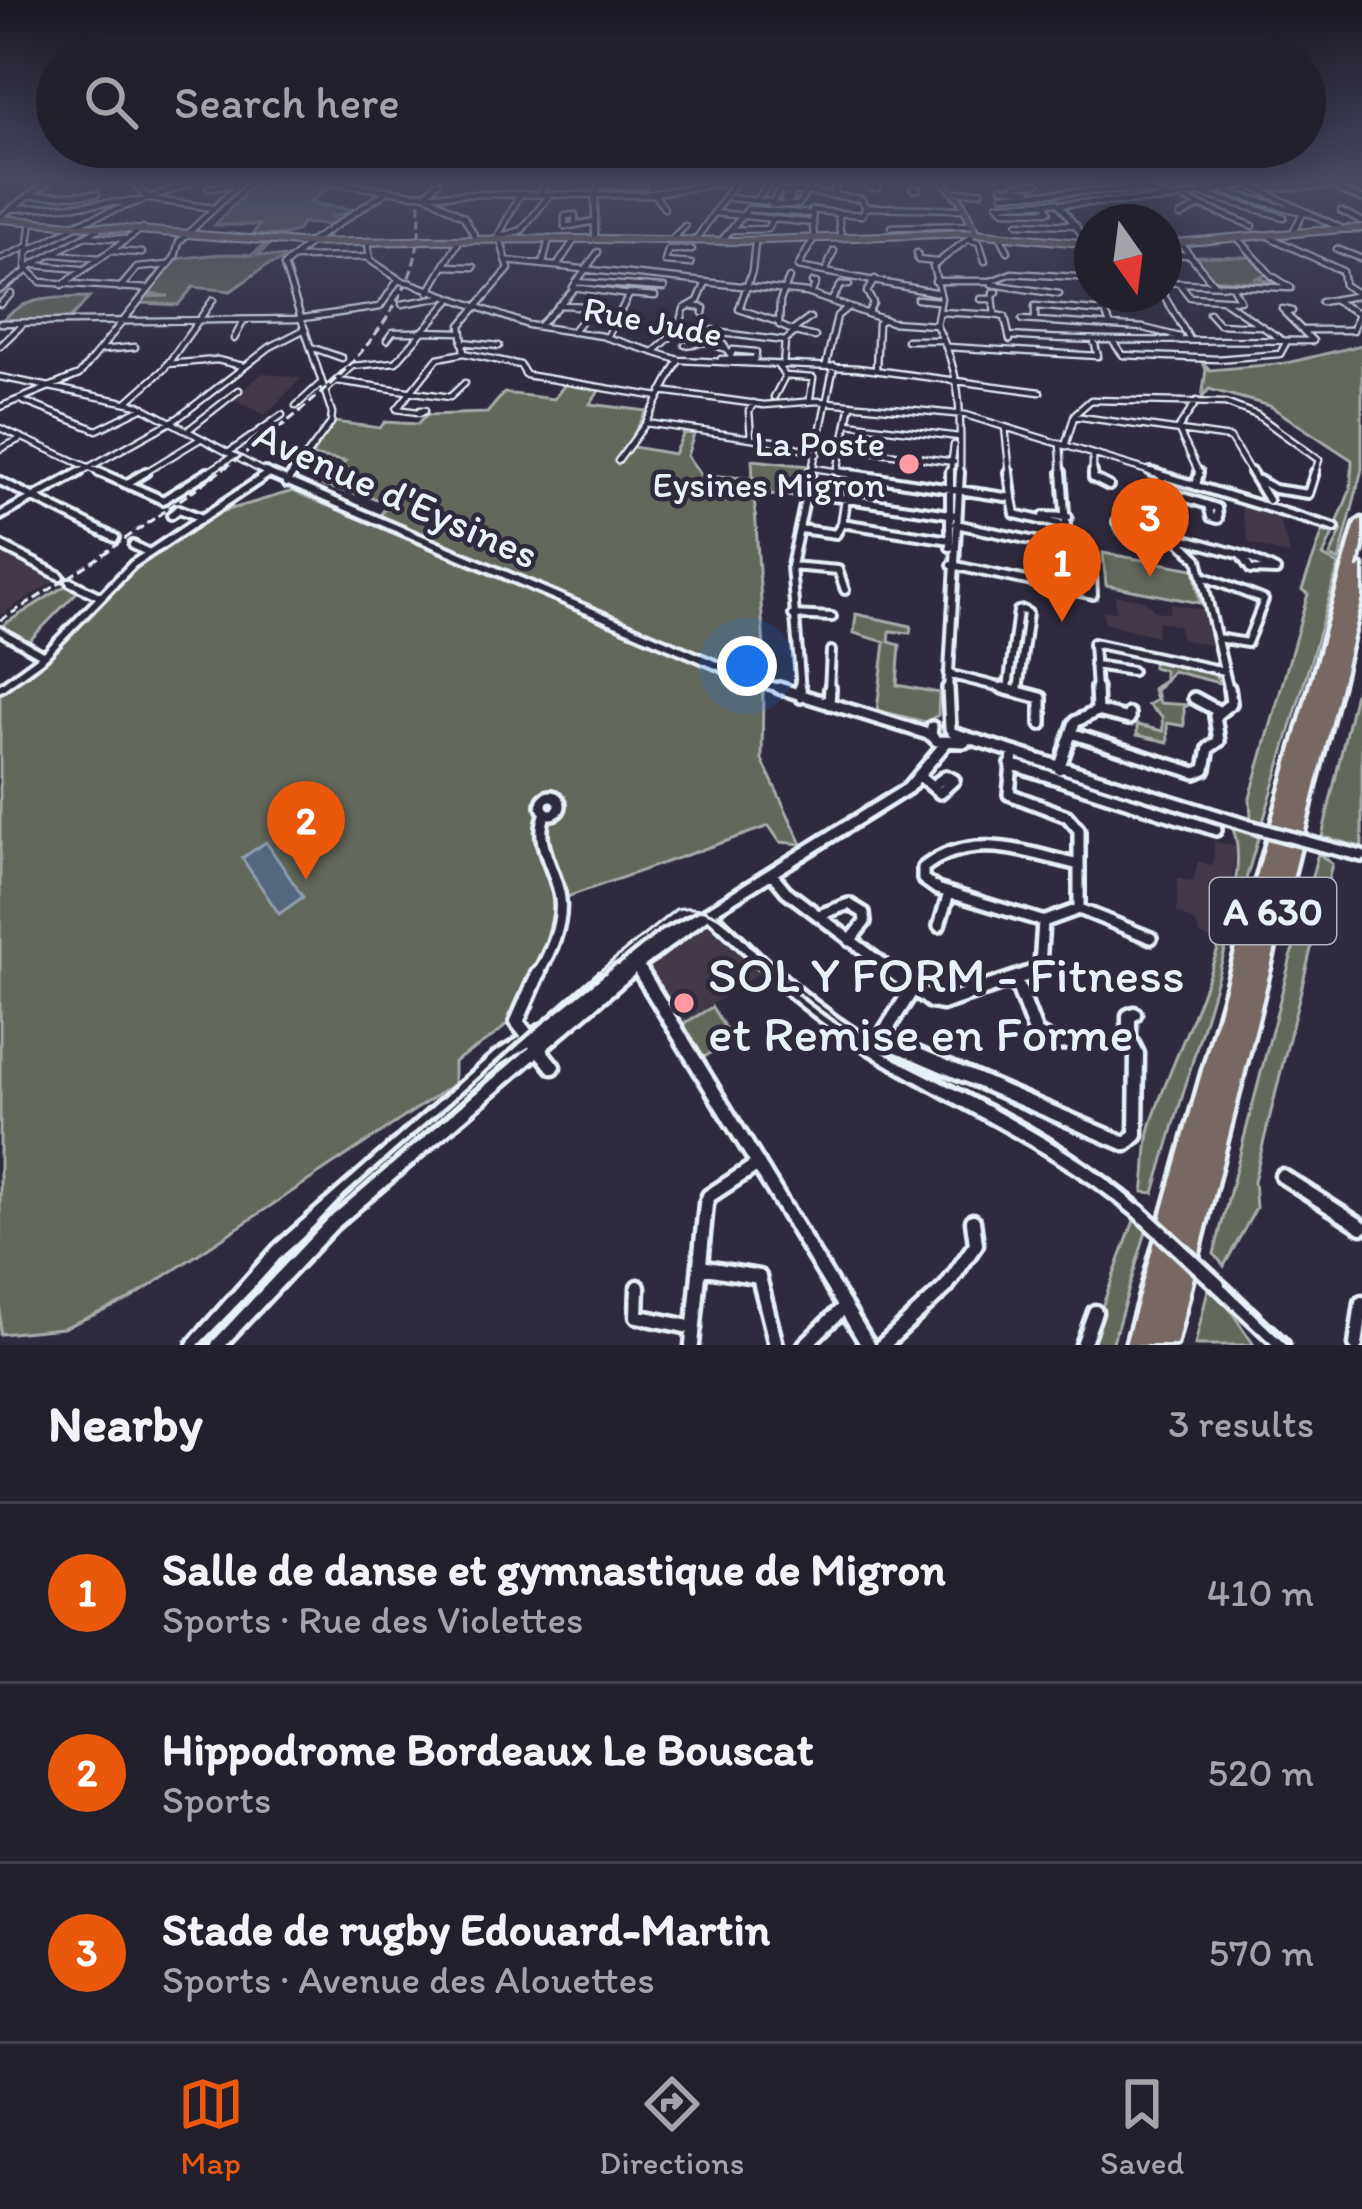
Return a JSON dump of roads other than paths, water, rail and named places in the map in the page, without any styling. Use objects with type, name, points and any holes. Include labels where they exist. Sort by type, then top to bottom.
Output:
[{"type":"highway","name":"A 630","points":[[1139,1345],[1349,526]]},
{"type":"highway","name":"A 630","points":[[1163,1345],[1362,571]]},
{"type":"street","points":[[27,270],[29,245]]},
{"type":"street","points":[[0,259],[37,245]]},
{"type":"street","points":[[0,291],[69,245]]},
{"type":"street","points":[[60,286],[119,245]]},
{"type":"street","points":[[0,407],[79,375],[168,265],[178,245]]},
{"type":"street","points":[[286,483],[331,423],[284,268],[306,245]]},
{"type":"street","points":[[292,258],[368,257],[368,245]]},
{"type":"street","points":[[429,292],[457,245]]},
{"type":"street","points":[[464,353],[461,332],[468,317],[506,277],[502,245]]},
{"type":"street","points":[[543,264],[547,245]]},
{"type":"street","points":[[557,266],[571,245]]},
{"type":"street","points":[[691,245],[668,250],[665,262],[691,264]]},
{"type":"street","points":[[679,280],[691,264],[694,245]]},
{"type":"street","points":[[754,245],[740,311],[815,337]]},
{"type":"street","points":[[810,245],[798,266],[874,279],[938,297]]},
{"type":"street","points":[[936,325],[938,297],[931,271],[959,245]]},
{"type":"street","points":[[934,279],[937,264],[961,245]]},
{"type":"street","points":[[981,245],[985,261]]},
{"type":"street","points":[[1005,245],[1008,251]]},
{"type":"street","points":[[1182,283],[1292,288],[1277,280],[1244,245]]},
{"type":"street","points":[[1287,245],[1342,271]]},
{"type":"street","points":[[1182,246],[1215,286]]},
{"type":"street","points":[[1336,249],[1362,260]]},
{"type":"street","points":[[110,251],[142,253]]},
{"type":"street","points":[[826,270],[834,251]]},
{"type":"street","points":[[538,327],[598,252]]},
{"type":"street","points":[[917,253],[918,260],[936,262]]},
{"type":"street","points":[[53,254],[100,258]]},
{"type":"street","points":[[1182,255],[1190,255]]},
{"type":"street","name":"Rue Jude","points":[[368,257],[400,280],[447,298],[538,327],[607,338],[679,360],[727,356],[780,366],[876,370],[1040,392]]},
{"type":"street","points":[[1342,271],[1362,260]]},
{"type":"street","points":[[507,261],[811,294],[884,319],[936,325]]},
{"type":"street","points":[[35,265],[84,269]]},
{"type":"street","points":[[120,288],[137,268],[168,265]]},
{"type":"street","points":[[445,266],[474,267]]},
{"type":"street","points":[[27,270],[41,282],[60,286],[149,289]]},
{"type":"street","points":[[981,299],[1012,273],[1074,270]]},
{"type":"street","points":[[1342,271],[1344,286],[1360,295]]},
{"type":"street","points":[[778,322],[789,278]]},
{"type":"street","points":[[868,313],[873,303],[867,292],[874,279]]},
{"type":"street","points":[[934,279],[1059,295]]},
{"type":"street","points":[[0,323],[302,319],[380,307],[400,280]]},
{"type":"street","points":[[654,352],[680,328],[706,282]]},
{"type":"street","points":[[811,294],[816,283]]},
{"type":"street","points":[[575,285],[664,288]]},
{"type":"street","points":[[575,285],[655,296]]},
{"type":"street","points":[[831,301],[842,285]]},
{"type":"street","points":[[1182,287],[1190,297],[1240,300]]},
{"type":"street","points":[[1232,287],[1240,300]]},
{"type":"street","points":[[992,290],[994,316]]},
{"type":"street","points":[[0,291],[11,293],[0,304]]},
{"type":"street","points":[[607,338],[627,294]]},
{"type":"street","points":[[1321,302],[1360,295]]},
{"type":"street","points":[[917,299],[938,297]]},
{"type":"street","points":[[631,965],[654,943],[772,874],[921,777],[948,739],[958,380],[936,325],[938,297]]},
{"type":"street","points":[[402,304],[447,298]]},
{"type":"street","points":[[296,406],[352,366],[394,363],[447,298]]},
{"type":"street","points":[[1221,299],[1286,343]]},
{"type":"street","points":[[128,401],[166,364],[213,300]]},
{"type":"street","points":[[1231,305],[1240,300]]},
{"type":"street","points":[[1303,330],[1353,330],[1358,313],[1333,300]]},
{"type":"street","points":[[558,305],[574,307]]},
{"type":"street","points":[[689,306],[703,310]]},
{"type":"street","points":[[1035,321],[1035,306],[1076,308],[1102,311],[1111,326]]},
{"type":"street","points":[[801,697],[790,566],[829,402],[837,316],[848,307]]},
{"type":"street","points":[[441,309],[468,317]]},
{"type":"street","points":[[939,311],[1005,320],[1014,352]]},
{"type":"street","points":[[1172,312],[1185,338]]},
{"type":"street","points":[[1022,320],[1111,326],[1185,338],[1313,341],[1286,312]]},
{"type":"street","points":[[1209,313],[1219,324],[1261,326]]},
{"type":"street","points":[[572,332],[584,316]]},
{"type":"street","points":[[785,376],[780,366],[785,340],[809,318]]},
{"type":"street","points":[[876,370],[878,323],[884,319]]},
{"type":"street","points":[[234,339],[244,320]]},
{"type":"street","points":[[0,346],[24,323]]},
{"type":"street","points":[[680,328],[785,340]]},
{"type":"street","points":[[0,516],[170,420],[305,329]]},
{"type":"street","points":[[685,345],[706,342],[713,330]]},
{"type":"street","points":[[387,340],[393,332],[461,332]]},
{"type":"street","points":[[1009,336],[1114,343],[1185,338]]},
{"type":"street","points":[[907,340],[1095,357],[1099,355],[1094,341]]},
{"type":"street","points":[[462,342],[499,346]]},
{"type":"street","points":[[1114,343],[1123,355],[1217,359],[1282,354],[1286,343]]},
{"type":"street","points":[[100,350],[135,347]]},
{"type":"street","points":[[311,347],[342,358]]},
{"type":"street","points":[[418,412],[397,409],[440,356],[464,353],[520,365],[526,375],[660,394],[754,403],[829,402],[957,415],[1349,526]]},
{"type":"street","points":[[701,358],[727,356]]},
{"type":"street","points":[[166,364],[217,360],[245,366]]},
{"type":"street","points":[[618,461],[647,423],[679,360]]},
{"type":"street","points":[[774,398],[785,376]]},
{"type":"street","points":[[785,376],[813,378],[810,398]]},
{"type":"street","name":"Avenue d'Eysines","points":[[0,377],[145,407],[286,483],[764,685],[934,731],[1012,759]]},
{"type":"street","points":[[336,381],[452,397],[465,383]]},
{"type":"street","points":[[187,430],[239,390]]},
{"type":"street","points":[[1005,427],[1013,513],[1042,521],[1044,516],[1068,517],[1062,445],[1082,404],[1097,398],[1198,400],[1252,412],[1319,460],[1308,494],[1274,489],[1259,480]]},
{"type":"street","points":[[18,400],[97,430],[145,407]]},
{"type":"street","points":[[1178,429],[1198,400]]},
{"type":"street","points":[[751,438],[749,411],[754,403]]},
{"type":"street","points":[[837,472],[851,404]]},
{"type":"street","points":[[860,424],[864,405]]},
{"type":"street","points":[[0,428],[167,500],[282,415]]},
{"type":"street","points":[[1074,416],[1230,438],[1268,500]]},
{"type":"street","points":[[647,423],[751,438],[817,454]]},
{"type":"street","points":[[848,423],[956,437]]},
{"type":"street","points":[[1178,429],[1200,474],[1196,486]]},
{"type":"street","points":[[0,449],[22,438]]},
{"type":"street","points":[[124,484],[202,439]]},
{"type":"street","points":[[842,447],[957,464]]},
{"type":"street","points":[[1094,454],[1093,478],[1109,486]]},
{"type":"street","points":[[814,469],[1012,498]]},
{"type":"street","points":[[800,529],[836,534],[850,473]]},
{"type":"street","points":[[0,688],[44,656],[99,596],[149,553],[268,474]]},
{"type":"street","points":[[1163,476],[1153,508],[1164,526],[1180,538],[1242,556]]},
{"type":"street","points":[[0,481],[115,538]]},
{"type":"street","points":[[1158,489],[1208,505]]},
{"type":"street","points":[[807,493],[954,518],[1090,554],[1091,596],[952,565]]},
{"type":"street","points":[[171,515],[178,508],[202,518]]},
{"type":"street","points":[[952,551],[954,518]]},
{"type":"street","points":[[1118,522],[1123,531],[1164,526]]},
{"type":"street","points":[[842,523],[950,540]]},
{"type":"street","points":[[1180,538],[1204,576],[1231,703],[1218,711]]},
{"type":"street","points":[[0,545],[60,576]]},
{"type":"street","points":[[133,545],[149,553]]},
{"type":"street","points":[[790,566],[838,570],[845,590]]},
{"type":"street","points":[[1204,576],[1264,600],[1247,643],[1216,638]]},
{"type":"street","points":[[70,582],[99,596]]},
{"type":"street","points":[[1007,689],[1020,609],[1028,613],[1018,692]]},
{"type":"street","points":[[793,614],[832,617]]},
{"type":"street","points":[[0,631],[44,656]]},
{"type":"street","points":[[1096,711],[1096,642],[1224,671]]},
{"type":"street","points":[[829,704],[831,651]]},
{"type":"street","points":[[1094,665],[1132,671]]},
{"type":"street","points":[[948,674],[1041,698],[1041,724]]},
{"type":"street","points":[[1194,698],[1218,711]]},
{"type":"street","points":[[947,708],[934,731],[948,739]]},
{"type":"street","points":[[1059,769],[1078,719],[1096,711],[1129,719],[1129,714]]},
{"type":"street","points":[[1071,733],[1138,758],[1201,773],[1209,764],[1209,748],[1219,740],[1218,711]]},
{"type":"street","points":[[1012,759],[1362,856]]},
{"type":"street","points":[[1012,759],[1216,830]]},
{"type":"street","points":[[1012,759],[1008,790],[1013,798],[1067,816],[1078,826],[1079,909]]},
{"type":"street","points":[[921,777],[933,786]]},
{"type":"street","points":[[546,813],[540,829],[561,905],[538,979],[517,1020],[553,1067]]},
{"type":"street","points":[[1078,865],[964,843],[923,868],[927,884],[1043,922],[1079,909],[1151,938]]},
{"type":"street","points":[[772,874],[850,941],[927,999],[942,1003],[1037,973],[1043,922]]},
{"type":"street","points":[[939,926],[949,893]]},
{"type":"street","points":[[818,916],[849,904],[864,913],[865,922],[850,941]]},
{"type":"street","points":[[218,1345],[379,1181],[532,1044],[631,965],[709,912]]},
{"type":"street","points":[[709,912],[776,980],[827,1022],[881,1056],[1059,1147],[1138,1211],[1282,1345]]},
{"type":"street","points":[[631,965],[868,1345]]},
{"type":"street","points":[[1016,981],[1036,1034],[1054,1043],[1067,1042]]},
{"type":"street","points":[[913,988],[886,1030],[893,1044],[1126,1144],[1136,1135],[1137,1054],[1129,1038],[1129,1016],[1134,1014]]},
{"type":"street","points":[[194,1345],[261,1269],[372,1166],[507,1051],[532,1044]]},
{"type":"street","points":[[692,1345],[710,1196],[758,1164]]},
{"type":"street","points":[[1282,1176],[1362,1228]]},
{"type":"street","points":[[883,1345],[946,1287],[976,1244],[973,1221]]},
{"type":"street","points":[[700,1267],[759,1277],[764,1285],[764,1317],[776,1345]]},
{"type":"street","points":[[261,1269],[274,1283]]},
{"type":"street","points":[[638,1287],[637,1316],[694,1328]]},
{"type":"street","points":[[1356,1345],[1362,1303]]},
{"type":"street","points":[[805,1345],[844,1307]]},
{"type":"street","points":[[1083,1345],[1095,1312]]},
{"type":"water","points":[[266,842],[303,897],[279,914],[242,858]]},
{"type":"tram line","points":[[595,975],[676,909],[692,908],[733,927],[776,974]]},
{"type":"tram line","points":[[201,1345],[345,1196],[599,972]]},
{"type":"tram line","points":[[776,974],[838,1024],[1020,1120],[1087,1163],[1177,1237],[1289,1345]]},
{"type":"railway","points":[[0,620],[94,561],[310,403],[365,348],[388,316],[407,282],[417,245]]},
{"type":"place","name":"La Poste Eysines Migron","points":[[909,464]]},
{"type":"place","name":"Stade de rugby Edouard-Martin","points":[[1150,577]]},
{"type":"place","name":"Salle de danse et gymnastique de Migron","points":[[1062,622]]},
{"type":"place","name":"Hippodrome Bordeaux Le Bouscat","points":[[306,880]]},
{"type":"place","name":"SOL Y FORM - Fitness et Remise en Forme","points":[[684,1003]]}]
